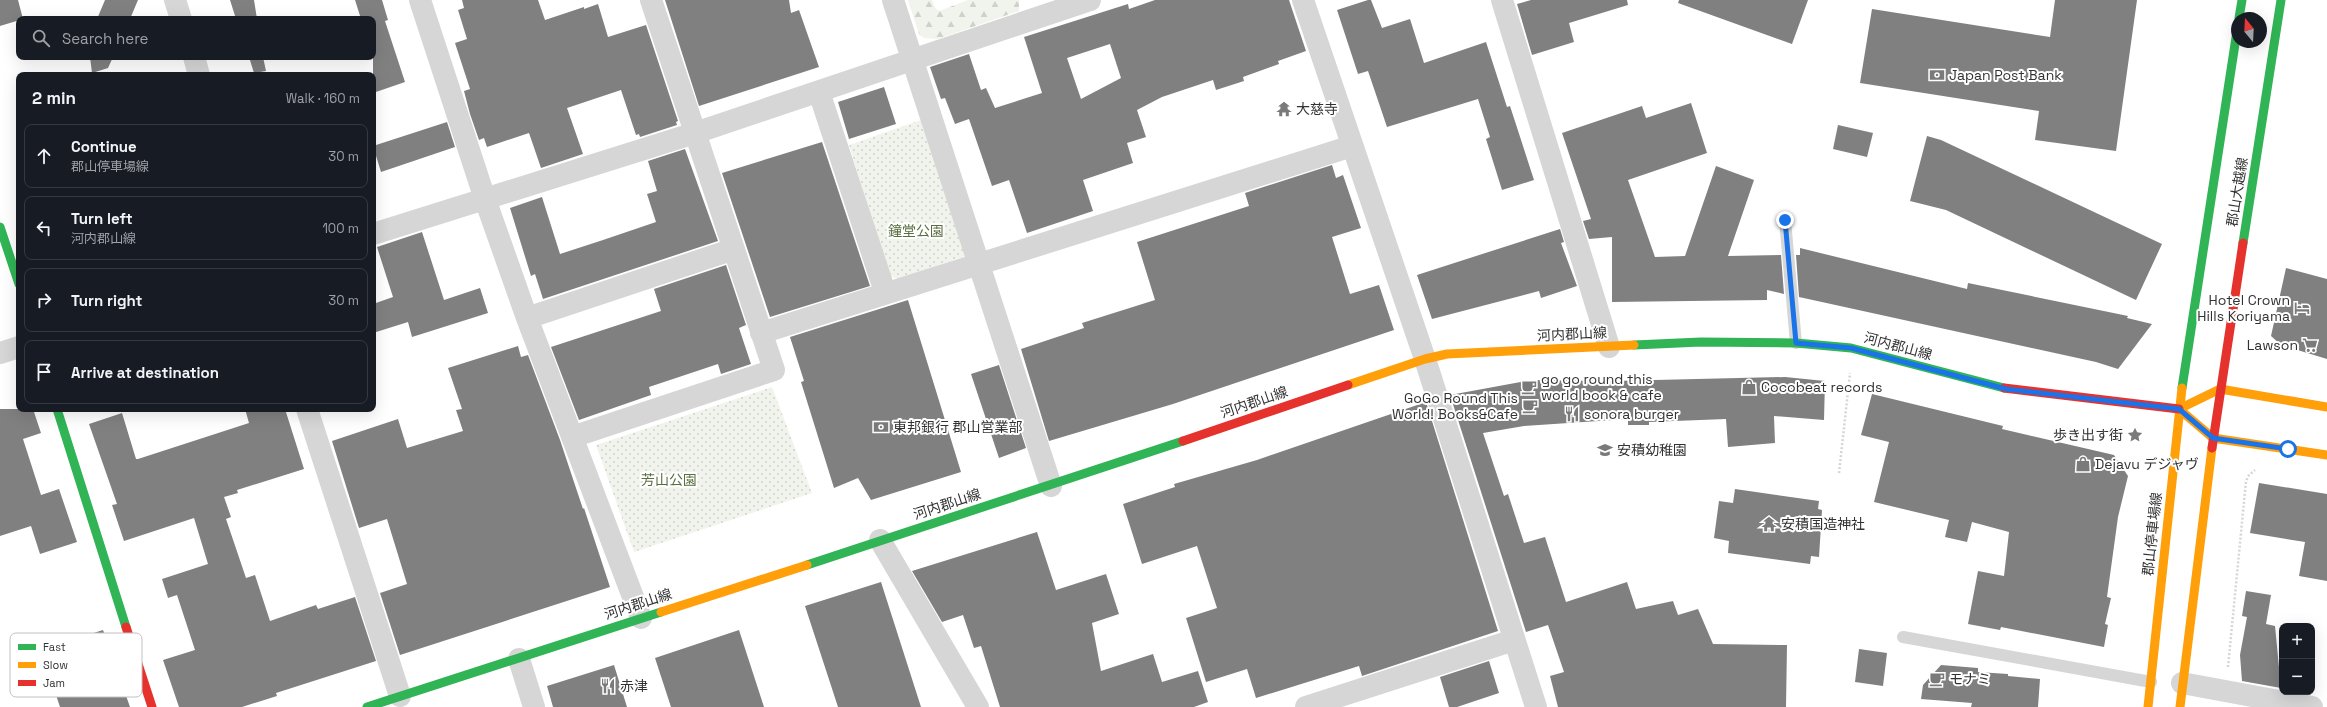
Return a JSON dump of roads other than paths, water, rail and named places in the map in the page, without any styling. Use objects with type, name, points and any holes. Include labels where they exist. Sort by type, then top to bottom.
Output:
[{"type":"main road","points":[[2240,12],[2242,0]]},
{"type":"main road","name":"郡山大越線","points":[[2220,389],[2281,0]]},
{"type":"main road","name":"郡山大越線","points":[[2179,409],[2234,48]]},
{"type":"main road","points":[[0,227],[16,275]]},
{"type":"main road","name":"河内郡山線","points":[[367,707],[1051,486],[1425,359],[1447,354],[1701,342],[1796,343],[1851,348],[2006,389],[2179,409]]},
{"type":"main road","points":[[2180,707],[2220,389]]},
{"type":"main road","points":[[2327,407],[2220,389],[2179,409],[2213,438],[2327,455]]},
{"type":"main road","name":"郡山停車場線","points":[[2148,707],[2179,409]]},
{"type":"main road","points":[[58,412],[128,633]]},
{"type":"main road","points":[[142,676],[152,707]]},
{"type":"street","points":[[175,0],[180,16]]},
{"type":"street","points":[[420,0],[485,198],[527,318],[641,618]]},
{"type":"street","points":[[572,437],[774,370],[651,0]]},
{"type":"street","points":[[893,0],[1051,486]]},
{"type":"street","points":[[376,233],[695,133],[1090,0]]},
{"type":"street","points":[[1303,0],[1425,359],[1536,707]]},
{"type":"street","points":[[1502,0],[1609,346]]},
{"type":"street","points":[[195,60],[198,72]]},
{"type":"street","points":[[819,92],[885,292]]},
{"type":"street","points":[[761,333],[979,262],[1352,146]]},
{"type":"street","points":[[527,318],[734,249]]},
{"type":"street","points":[[0,353],[16,348]]},
{"type":"street","points":[[308,412],[400,696]]},
{"type":"street","points":[[880,540],[978,707]]},
{"type":"street","points":[[1306,707],[1514,640]]},
{"type":"street","points":[[519,659],[534,707]]},
{"type":"street","points":[[2182,683],[2312,707]]},
{"type":"lane","points":[[1785,220],[1796,343]]},
{"type":"lane","points":[[1903,637],[2151,682]]},
{"type":"place","name":"Japan Post Bank","points":[[1937,75]]},
{"type":"place","name":"大慈寺","points":[[1284,109]]},
{"type":"place","name":"Hotel Crown Hills Koriyama","points":[[2302,308]]},
{"type":"place","name":"Lawson","points":[[2310,345]]},
{"type":"place","name":"go go round this world book & cafe","points":[[1529,387]]},
{"type":"place","name":"Cocobeat records","points":[[1749,387]]},
{"type":"place","name":"GoGo Round This World! Books&Cafe","points":[[1530,406]]},
{"type":"place","name":"sonora burger","points":[[1572,414]]},
{"type":"place","name":"東邦銀行 郡山営業部","points":[[881,427]]},
{"type":"place","name":"歩き出す街","points":[[2135,435]]},
{"type":"place","name":"安積幼稚園","points":[[1605,450]]},
{"type":"place","name":"Dejavu デジャヴ","points":[[2083,464]]},
{"type":"place","name":"安積国造神社","points":[[1769,524]]},
{"type":"place","name":"モナミ","points":[[1937,679]]},
{"type":"place","name":"赤津","points":[[608,686]]},
{"type":"park label","name":"鐘堂公園","points":[[916,231]]},
{"type":"park label","name":"芳山公園","points":[[669,480]]}]
